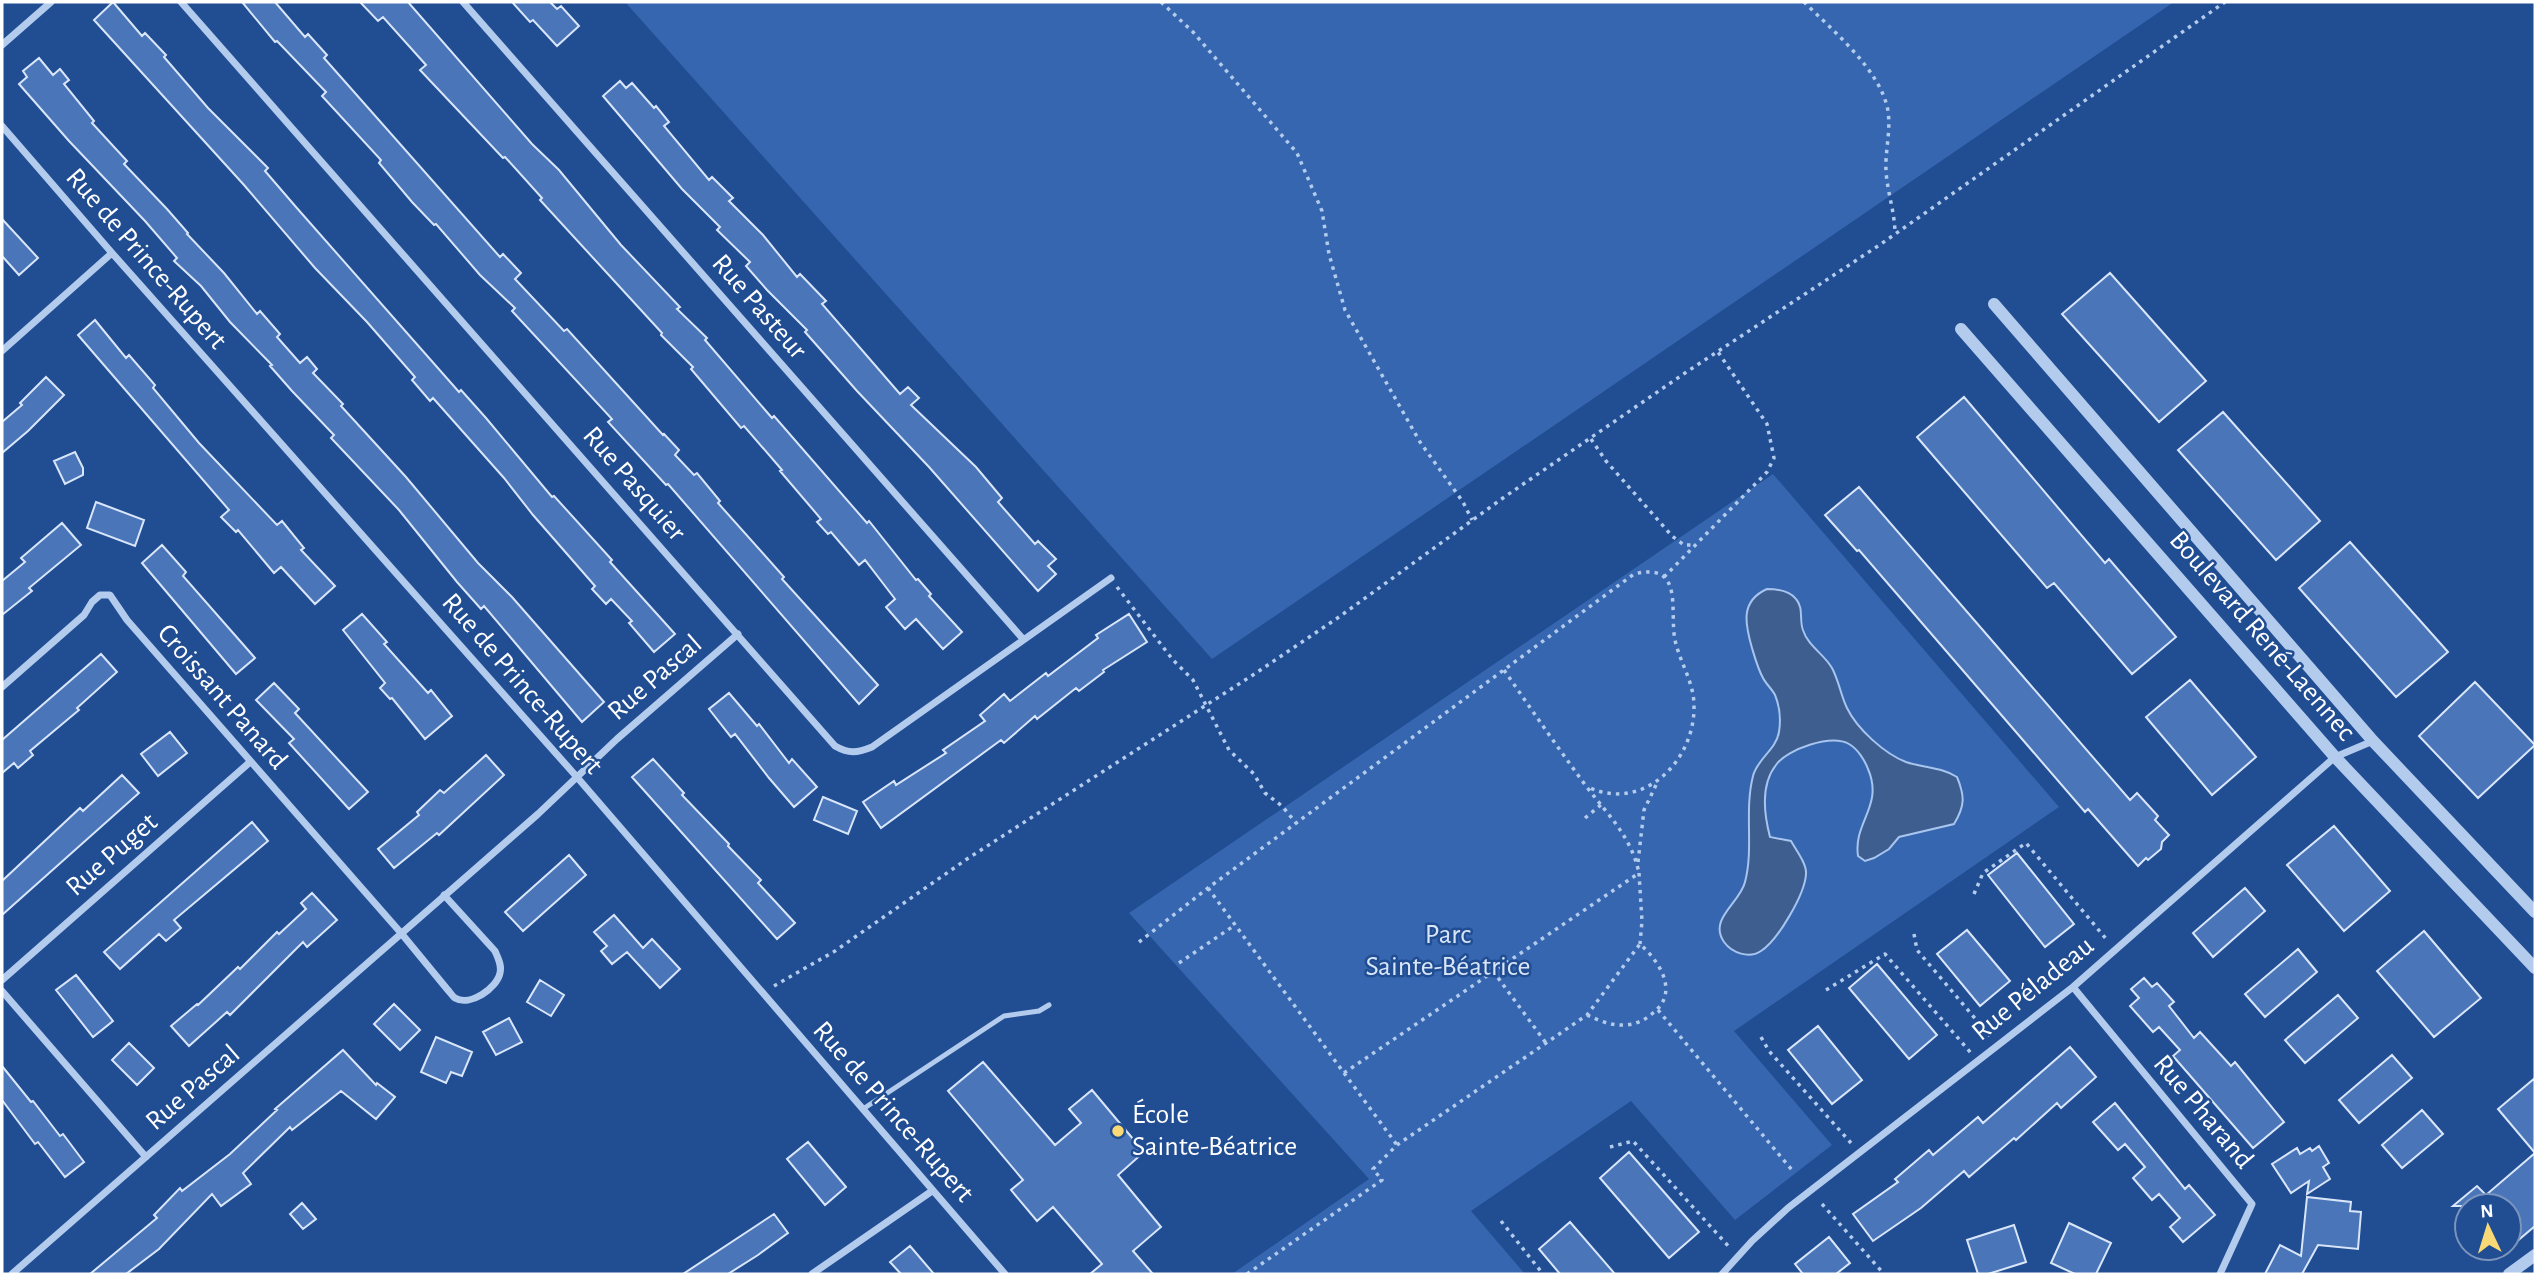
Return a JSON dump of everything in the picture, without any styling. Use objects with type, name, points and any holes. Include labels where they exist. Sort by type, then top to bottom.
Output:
[{"type":"street","points":[[2,45],[51,2]]},
{"type":"street","name":"Rue Pasquier","points":[[181,2],[835,746],[846,752],[859,752],[872,747],[1111,578]]},
{"type":"street","name":"Rue Pasteur","points":[[463,2],[1023,639]]},
{"type":"street","name":"Rue de Prince-Rupert","points":[[2,125],[112,253],[576,776],[1004,1274]]},
{"type":"street","points":[[2,351],[112,253]]},
{"type":"street","name":"Boulevard René-Laennec","points":[[1994,304],[2373,741],[2535,912]]},
{"type":"street","name":"Boulevard René-Laennec","points":[[1961,329],[2335,757],[2535,968]]},
{"type":"street","name":"Croissant Panard","points":[[2,687],[84,615],[100,595],[110,595],[127,620],[401,933]]},
{"type":"street","name":"Rue Pascal","points":[[12,1274],[538,814],[576,776],[738,634]]},
{"type":"street","name":"Rue Péladeau","points":[[1722,1274],[1788,1208],[2073,987],[2335,757],[2373,741]]},
{"type":"street","name":"Rue Puget","points":[[2,979],[250,762]]},
{"type":"street","points":[[401,933],[455,998],[475,998],[493,986],[501,969],[495,951],[444,895]]},
{"type":"street","name":"Rue Pharand","points":[[2073,987],[2252,1204],[2220,1274]]},
{"type":"street","points":[[2,991],[146,1157]]},
{"type":"street","points":[[812,1274],[932,1191]]},
{"type":"street","points":[[2510,1274],[2535,1255]]},
{"type":"lane","points":[[863,1109],[1004,1016],[1039,1011],[1049,1005]]},
{"type":"path","points":[[1161,2],[1193,32],[1297,153],[1322,211],[1329,254],[1345,310],[1420,442],[1463,502],[1472,520]]},
{"type":"path","points":[[1804,2],[1844,42],[1875,79],[1883,94],[1888,112],[1886,167],[1895,216],[1895,234]]},
{"type":"path","points":[[763,992],[835,951],[967,859],[1339,617],[1590,438],[1895,234],[2225,2]]},
{"type":"path","points":[[1664,577],[1767,472],[1774,458],[1767,424],[1717,352]]},
{"type":"path","points":[[1590,438],[1606,461],[1672,536],[1684,545],[1694,545]]},
{"type":"path","points":[[1139,942],[1208,888],[1634,574],[1654,572],[1664,577],[1672,588],[1675,601],[1675,638],[1690,679],[1694,707],[1690,735],[1685,747],[1657,784],[1644,810],[1639,848],[1642,921],[1640,944],[1587,1015],[1397,1145],[1373,1169],[1382,1180],[1247,1274]]},
{"type":"path","points":[[1111,578],[1173,660],[1193,680],[1229,750],[1254,774],[1265,793],[1282,806],[1296,823]]},
{"type":"path","points":[[1504,670],[1628,841],[1639,873]]},
{"type":"path","points":[[1588,788],[1612,794],[1637,791],[1657,784]]},
{"type":"path","points":[[1585,818],[1602,804]]},
{"type":"path","points":[[1974,894],[1983,873],[2026,843],[2115,950]]},
{"type":"path","points":[[1344,1073],[1639,873]]},
{"type":"path","points":[[1208,888],[1397,1145]]},
{"type":"path","points":[[1180,963],[1235,925]]},
{"type":"path","points":[[1914,934],[1917,950],[1998,1045]]},
{"type":"path","points":[[1587,1015],[1604,1022],[1623,1025],[1643,1021],[1658,1010],[1666,996],[1665,981],[1657,961],[1640,944]]},
{"type":"path","points":[[1826,990],[1885,954],[1978,1061]]},
{"type":"path","points":[[1493,971],[1546,1042]]},
{"type":"path","points":[[1658,1010],[1793,1170]]},
{"type":"path","points":[[1761,1037],[1769,1051],[1859,1152]]},
{"type":"path","points":[[1610,1147],[1633,1141],[1738,1257]]},
{"type":"path","points":[[1822,1204],[1884,1274]]},
{"type":"path","points":[[1501,1221],[1544,1274]]},
{"type":"green space","points":[[625,2],[2174,2],[1212,659]]},
{"type":"green space","name":"Parc Sainte-Béatrice","points":[[1773,474],[2059,807],[1734,1031],[1832,1145],[1735,1220],[1631,1101],[1471,1211],[1525,1274],[1232,1274],[1369,1179],[1129,913]],"holes":[[[1801,609],[1808,638],[1832,669],[1852,716],[1868,736],[1902,761],[1950,774],[1963,789],[1937,829],[1899,837],[1889,849],[1860,828],[1869,811],[1872,784],[1867,766],[1853,747],[1841,742],[1819,742],[1804,747],[1779,762],[1767,783],[1765,796],[1770,837],[1791,841],[1807,872],[1803,891],[1772,941],[1724,914],[1739,898],[1745,886],[1753,775],[1775,741],[1780,724],[1779,707],[1761,674],[1746,627]]]},
{"type":"shaded area","points":[[1767,589],[1786,592],[1798,603],[1805,636],[1832,668],[1847,708],[1865,732],[1881,747],[1906,762],[1945,771],[1957,777],[1963,801],[1954,824],[1899,837],[1889,849],[1865,861],[1858,856],[1858,844],[1871,804],[1872,782],[1867,766],[1858,752],[1841,741],[1821,742],[1799,749],[1782,759],[1767,781],[1766,819],[1770,837],[1791,841],[1803,862],[1806,874],[1796,904],[1775,937],[1761,951],[1746,955],[1727,946],[1720,934],[1720,926],[1722,918],[1742,890],[1748,869],[1749,803],[1753,776],[1779,732],[1780,713],[1777,700],[1758,667],[1747,622],[1752,600]]},
{"type":"building","points":[[113,2],[142,36],[145,33],[166,55],[164,57],[208,108],[268,168],[265,171],[296,207],[675,634],[654,652],[629,623],[632,621],[611,599],[606,604],[592,589],[595,586],[504,478],[433,398],[430,401],[412,380],[415,377],[367,322],[315,268],[244,185],[94,20]]},
{"type":"building","points":[[242,2],[275,2],[305,37],[308,34],[327,55],[324,58],[500,257],[503,254],[521,273],[515,279],[564,331],[567,329],[679,450],[675,455],[694,475],[697,473],[720,501],[718,503],[784,577],[782,579],[878,685],[859,704],[668,484],[666,485],[608,422],[612,419],[512,311],[515,308],[480,275],[436,224],[412,202],[379,163],[381,160],[322,96],[326,92],[277,41],[275,42]]},
{"type":"building","points":[[360,2],[408,2],[532,144],[559,170],[621,245],[680,307],[677,309],[707,338],[705,340],[772,418],[774,416],[867,523],[869,521],[916,580],[931,594],[929,596],[962,632],[943,649],[916,619],[905,629],[886,607],[895,599],[865,560],[859,565],[831,532],[828,534],[817,522],[821,519],[780,471],[782,470],[744,426],[741,428],[691,369],[693,367],[540,200],[542,198],[505,157],[503,158],[420,70],[426,65],[383,17],[378,21]]},
{"type":"building","points":[[512,2],[550,2],[557,9],[561,6],[579,26],[557,46]]},
{"type":"building","points":[[39,58],[53,75],[60,69],[69,80],[64,84],[94,121],[92,123],[127,161],[124,164],[224,273],[257,314],[260,311],[280,334],[277,337],[300,363],[307,357],[317,369],[313,373],[343,404],[341,406],[604,702],[582,722],[484,606],[481,609],[399,510],[331,438],[334,435],[230,322],[201,286],[174,261],[177,258],[145,221],[19,84],[27,77],[23,71]]},
{"type":"building","points":[[620,81],[626,88],[632,83],[654,108],[656,106],[669,122],[664,126],[709,180],[712,177],[733,198],[729,201],[763,235],[797,277],[800,274],[826,301],[822,304],[900,394],[908,387],[919,398],[911,405],[976,467],[1002,498],[998,502],[1035,544],[1038,541],[1056,559],[1048,566],[1056,574],[1038,591],[929,467],[857,391],[805,332],[807,330],[767,290],[746,266],[750,262],[717,230],[720,227],[682,189],[603,96]]},
{"type":"building","points":[[2,219],[38,258],[19,275],[2,256]]},
{"type":"building","points":[[2110,273],[2206,381],[2159,422],[2062,314]]},
{"type":"building","points":[[95,320],[126,358],[129,355],[155,385],[153,388],[199,443],[277,525],[282,521],[304,548],[301,550],[335,586],[315,604],[281,567],[274,573],[238,530],[236,532],[221,517],[229,510],[78,335]]},
{"type":"building","points":[[46,377],[64,395],[2,453],[2,422],[22,405],[20,403]]},
{"type":"building","points":[[1964,397],[2105,563],[2109,559],[2176,637],[2132,674],[2054,583],[2047,588],[1917,437]]},
{"type":"building","points":[[2223,412],[2320,521],[2276,560],[2178,450]]},
{"type":"building","points":[[75,452],[83,468],[83,475],[65,484],[54,461]]},
{"type":"building","points":[[1859,487],[2130,800],[2137,793],[2158,816],[2155,820],[2169,835],[2162,842],[2161,849],[2148,860],[2146,858],[2138,866],[2088,809],[2085,812],[1859,550],[1857,551],[1825,515]]},
{"type":"building","points":[[96,502],[144,520],[135,546],[87,528]]},
{"type":"building","points":[[62,523],[81,545],[29,588],[32,591],[2,615],[2,581],[25,562],[21,558]]},
{"type":"building","points":[[2350,542],[2448,652],[2396,697],[2299,588]]},
{"type":"building","points":[[162,545],[186,572],[183,576],[255,658],[236,674],[142,563]]},
{"type":"building","points":[[362,614],[387,642],[384,644],[428,693],[431,690],[452,716],[425,739],[392,698],[380,688],[385,683],[343,630]]},
{"type":"building","points":[[1129,614],[1147,642],[1103,670],[1104,672],[1079,691],[1076,688],[1037,719],[1035,716],[1004,743],[1001,740],[881,828],[863,802],[894,781],[896,785],[946,753],[943,750],[985,721],[980,715],[1004,694],[1010,701],[1098,638],[1096,635]]},
{"type":"building","points":[[101,654],[117,672],[77,708],[79,710],[30,751],[33,755],[18,768],[14,763],[2,773],[2,740]]},
{"type":"building","points":[[2190,680],[2256,757],[2212,795],[2146,717]]},
{"type":"building","points":[[2475,682],[2535,745],[2478,798],[2419,736]]},
{"type":"building","points":[[274,683],[299,709],[295,713],[368,792],[349,809],[289,743],[294,739],[256,700]]},
{"type":"building","points":[[729,693],[757,726],[759,724],[789,763],[792,759],[817,787],[794,807],[735,734],[731,737],[709,709]]},
{"type":"building","points":[[170,732],[187,753],[158,776],[141,754]]},
{"type":"building","points":[[486,755],[504,775],[439,835],[437,833],[394,868],[378,849],[419,815],[417,812],[440,790],[444,793]]},
{"type":"building","points":[[653,759],[684,793],[682,795],[761,880],[758,883],[795,923],[777,939],[632,777]]},
{"type":"building","points":[[122,775],[139,793],[2,915],[2,881],[80,808],[83,811]]},
{"type":"building","points":[[823,797],[857,811],[848,834],[814,820]]},
{"type":"building","points":[[252,822],[268,841],[174,920],[181,928],[166,941],[159,934],[120,969],[104,952]]},
{"type":"building","points":[[2334,826],[2390,891],[2344,931],[2287,865]]},
{"type":"building","points":[[2017,853],[2074,924],[2045,947],[1988,875]]},
{"type":"building","points":[[569,855],[586,875],[523,931],[505,912]]},
{"type":"building","points":[[2245,888],[2265,911],[2213,957],[2193,933]]},
{"type":"building","points":[[312,893],[337,920],[307,947],[303,942],[230,1015],[227,1012],[189,1046],[171,1026],[238,967],[240,969],[277,932],[279,934],[306,909],[301,903]]},
{"type":"building","points":[[614,915],[643,948],[652,939],[680,969],[660,988],[627,952],[612,964],[601,951],[607,946],[594,932]]},
{"type":"building","points":[[1967,930],[2010,981],[1980,1006],[1937,954]]},
{"type":"building","points":[[2424,931],[2481,998],[2434,1037],[2377,971]]},
{"type":"building","points":[[2298,949],[2317,972],[2265,1017],[2245,994]]},
{"type":"building","points":[[1877,964],[1937,1035],[1909,1059],[1849,988]]},
{"type":"building","points":[[76,975],[113,1021],[93,1037],[56,990]]},
{"type":"building","points":[[2144,978],[2152,987],[2157,983],[2174,1002],[2169,1006],[2194,1038],[2200,1032],[2231,1066],[2235,1062],[2284,1122],[2253,1148],[2173,1056],[2180,1050],[2159,1027],[2153,1032],[2130,1006],[2139,998],[2131,989]]},
{"type":"building","points":[[540,980],[564,995],[551,1016],[527,1002]]},
{"type":"building","points":[[2338,995],[2358,1018],[2305,1063],[2285,1040]]},
{"type":"building","points":[[394,1004],[420,1030],[400,1050],[374,1024]]},
{"type":"building","points":[[509,1018],[522,1042],[496,1055],[483,1032]]},
{"type":"building","points":[[1818,1026],[1862,1080],[1832,1104],[1788,1050]]},
{"type":"building","points":[[436,1037],[472,1052],[462,1076],[451,1072],[446,1083],[421,1072]]},
{"type":"building","points":[[129,1043],[154,1068],[137,1085],[112,1060]]},
{"type":"building","points":[[2070,1047],[2096,1077],[2061,1108],[2057,1103],[1969,1177],[1964,1171],[1921,1208],[1873,1241],[1853,1214],[1898,1182],[1895,1179],[1929,1150],[1933,1155],[1978,1117],[1983,1123]]},
{"type":"building","points":[[343,1050],[376,1085],[377,1083],[395,1097],[376,1119],[341,1091],[292,1130],[290,1127],[243,1173],[251,1184],[221,1206],[212,1194],[159,1249],[126,1274],[90,1274],[157,1218],[154,1215],[180,1188],[182,1191],[230,1154],[277,1110],[275,1109]]},
{"type":"building","points":[[2392,1055],[2412,1078],[2359,1123],[2339,1100]]},
{"type":"building","points":[[983,1062],[1055,1145],[1081,1123],[1069,1109],[1092,1090],[1144,1152],[1118,1175],[1161,1227],[1133,1251],[1153,1274],[1090,1274],[1102,1264],[1053,1207],[1037,1221],[1011,1190],[1023,1180],[948,1091]]},
{"type":"building","points":[[2,1066],[60,1136],[63,1134],[84,1162],[65,1177],[38,1142],[35,1144],[2,1100]]},
{"type":"building","points":[[2535,1078],[2535,1153],[2498,1109]]},
{"type":"building","points":[[2115,1103],[2185,1189],[2189,1185],[2215,1215],[2183,1242],[2170,1227],[2180,1218],[2159,1194],[2152,1200],[2133,1178],[2145,1167],[2125,1144],[2118,1150],[2093,1122]]},
{"type":"building","points":[[2422,1110],[2443,1134],[2402,1168],[2382,1145]]},
{"type":"building","points":[[808,1142],[846,1187],[825,1205],[787,1159]]},
{"type":"building","points":[[2319,1146],[2329,1163],[2323,1167],[2330,1179],[2307,1194],[2309,1181],[2291,1193],[2272,1164],[2297,1148],[2300,1154]]},
{"type":"building","points":[[1629,1152],[1699,1232],[1669,1258],[1600,1178]]},
{"type":"building","points":[[2535,1153],[2535,1226],[2523,1236],[2523,1192],[2490,1192]]},
{"type":"building","points":[[2477,1186],[2483,1192],[2470,1192]]},
{"type":"building","points":[[2307,1197],[2351,1202],[2350,1211],[2361,1212],[2358,1249],[2318,1245],[2302,1274],[2265,1274],[2280,1245],[2301,1256]]},
{"type":"building","points":[[302,1203],[316,1219],[303,1229],[290,1214]]},
{"type":"building","points":[[774,1214],[788,1233],[758,1255],[728,1274],[683,1274]]},
{"type":"building","points":[[1570,1222],[1615,1274],[1560,1274],[1539,1249]]},
{"type":"building","points":[[2069,1223],[2111,1243],[2096,1274],[2075,1274],[2051,1263]]},
{"type":"building","points":[[2014,1225],[2026,1262],[1988,1274],[1978,1274],[1967,1240]]},
{"type":"building","points":[[1829,1237],[1850,1263],[1836,1274],[1803,1274],[1795,1264]]},
{"type":"building","points":[[910,1246],[934,1274],[901,1274],[890,1262]]},
{"type":"place","name":"École Sainte-Béatrice","points":[[1118,1131]]}]
